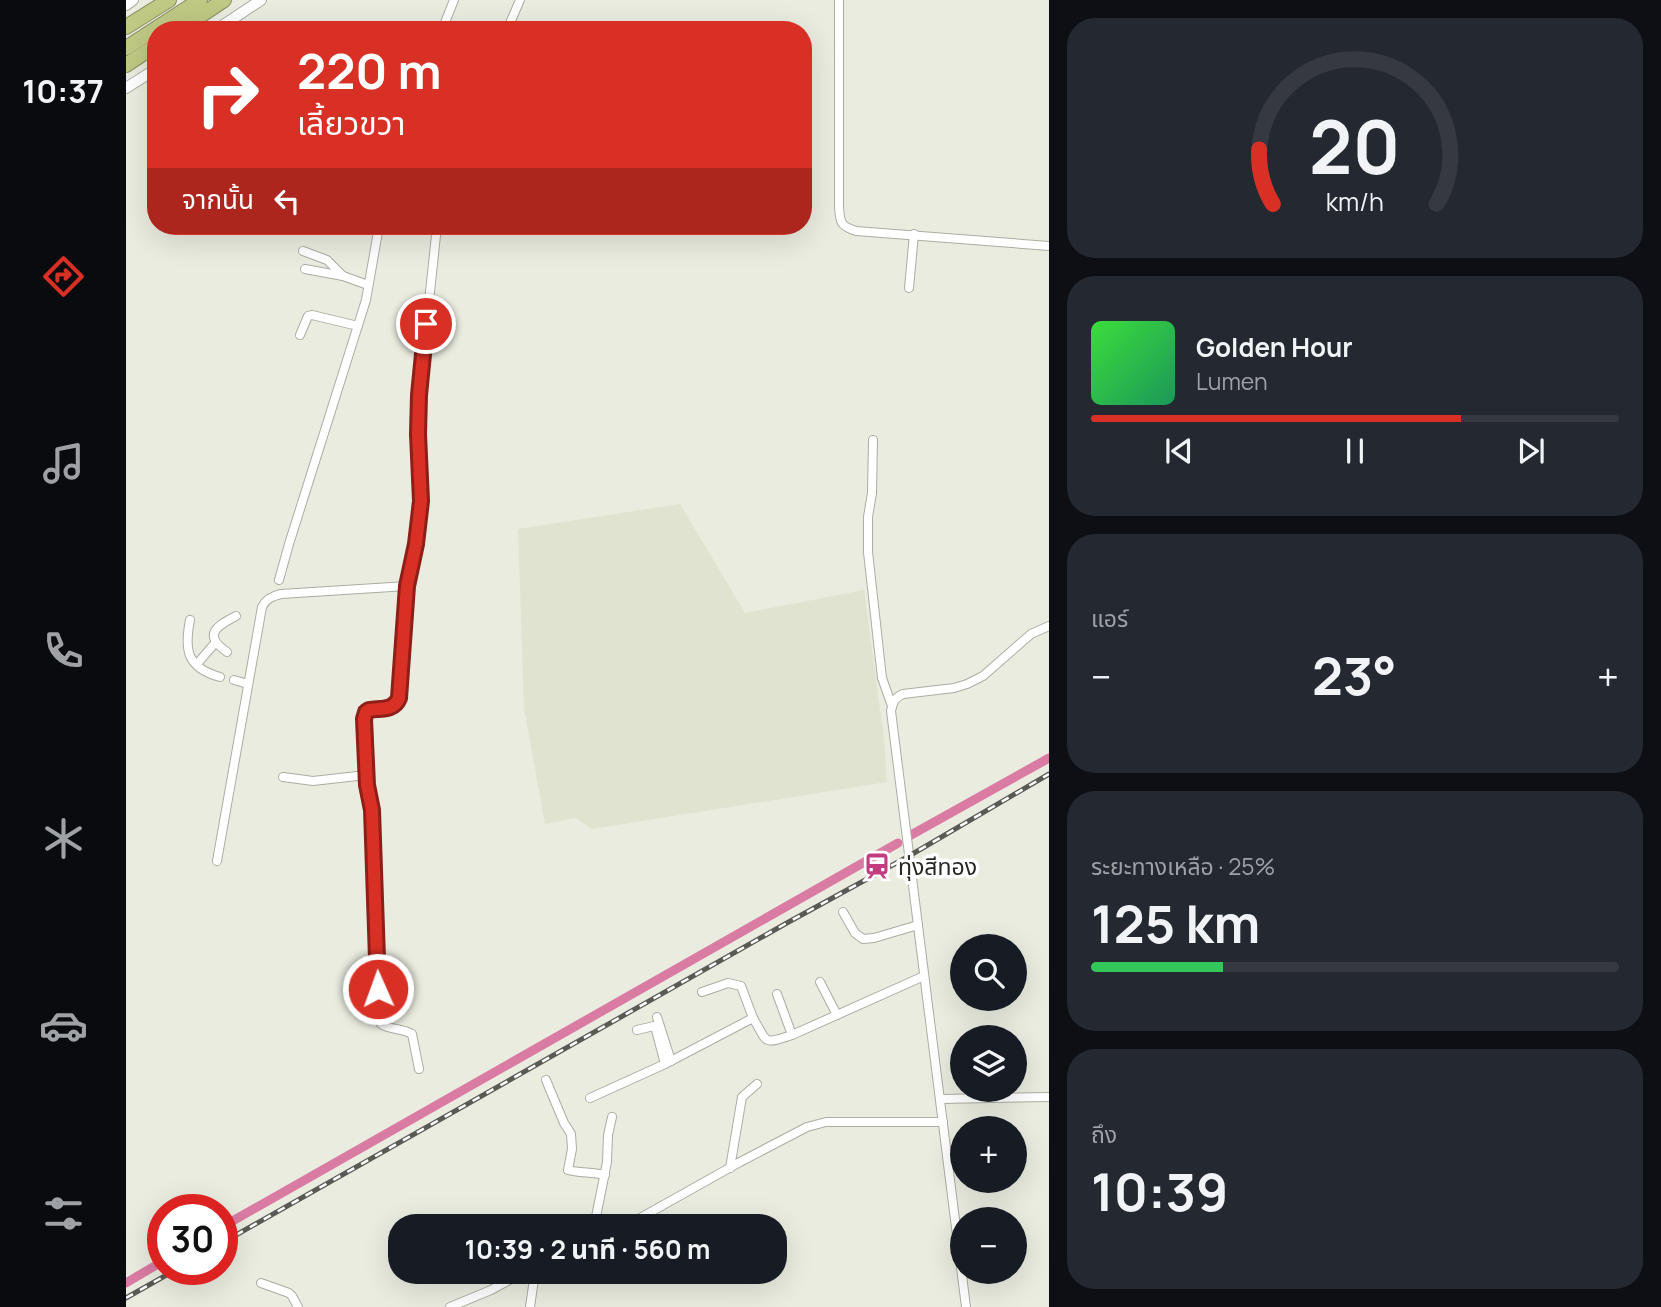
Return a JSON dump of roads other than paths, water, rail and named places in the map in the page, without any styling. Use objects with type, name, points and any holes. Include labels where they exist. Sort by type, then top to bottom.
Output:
[{"type":"highway","points":[[126,27],[168,0]]},
{"type":"highway","points":[[168,21],[200,0]]},
{"type":"highway","points":[[192,21],[224,0]]},
{"type":"highway","points":[[126,48],[147,34]]},
{"type":"highway","points":[[126,65],[147,51]]},
{"type":"main road","points":[[126,5],[133,0]]},
{"type":"main road","points":[[230,21],[261,0]]},
{"type":"main road","points":[[126,88],[147,75]]},
{"type":"street","points":[[446,21],[454,0]]},
{"type":"street","points":[[511,21],[520,0]]},
{"type":"street","points":[[839,0],[840,220],[845,228],[1048,246]]},
{"type":"street","points":[[909,288],[914,234]]},
{"type":"street","points":[[279,580],[358,326],[377,235]]},
{"type":"street","points":[[419,1069],[412,1034],[386,1027],[381,1024],[378,1015],[372,810],[366,775],[364,719],[366,712],[393,707],[399,698],[407,586],[421,501],[419,395],[436,235]]},
{"type":"street","points":[[303,251],[327,260],[343,276]]},
{"type":"street","points":[[304,269],[343,276],[368,285]]},
{"type":"street","points":[[300,335],[308,316],[312,315],[358,326]]},
{"type":"street","points":[[873,440],[868,552],[882,678],[892,706]]},
{"type":"street","points":[[217,861],[264,602],[281,594],[407,586]]},
{"type":"street","points":[[228,652],[215,643],[213,636],[217,627],[236,616]]},
{"type":"street","points":[[190,620],[187,649],[208,674],[220,677]]},
{"type":"street","points":[[966,1307],[891,711],[896,697],[903,694],[954,688],[984,676],[1031,634],[1048,625]]},
{"type":"street","points":[[197,664],[215,643]]},
{"type":"street","points":[[234,680],[248,684]]},
{"type":"street","points":[[282,777],[313,781],[366,775]]},
{"type":"street","points":[[843,912],[855,933],[863,939],[918,925]]},
{"type":"street","points":[[702,992],[728,983],[741,986],[764,1038],[772,1041],[792,1035],[924,976]]},
{"type":"street","points":[[820,982],[837,1015]]},
{"type":"street","points":[[777,994],[792,1035]]},
{"type":"street","points":[[657,1017],[668,1062]]},
{"type":"street","points":[[590,1098],[753,1018]]},
{"type":"street","points":[[637,1030],[654,1027],[668,1062]]},
{"type":"street","points":[[547,1080],[571,1134],[568,1170],[592,1171],[605,1175]]},
{"type":"street","points":[[730,1168],[742,1097],[757,1084]]},
{"type":"street","points":[[940,1099],[1048,1097]]},
{"type":"street","points":[[597,1214],[605,1175],[611,1117]]},
{"type":"street","points":[[647,1214],[816,1124],[943,1122]]},
{"type":"street","points":[[261,1283],[289,1293],[298,1307]]},
{"type":"street","points":[[450,1307],[502,1284]]},
{"type":"street","points":[[530,1307],[533,1284]]},
{"type":"waterway","points":[[911,835],[1049,758]]},
{"type":"waterway","points":[[238,1218],[898,843]]},
{"type":"waterway","points":[[126,1283],[147,1271]]},
{"type":"railway","points":[[238,1234],[909,856],[1049,774]]},
{"type":"railway","points":[[126,1298],[149,1285]]},
{"type":"place","name":"ทุ่งสีทอง","points":[[877,866]]}]
